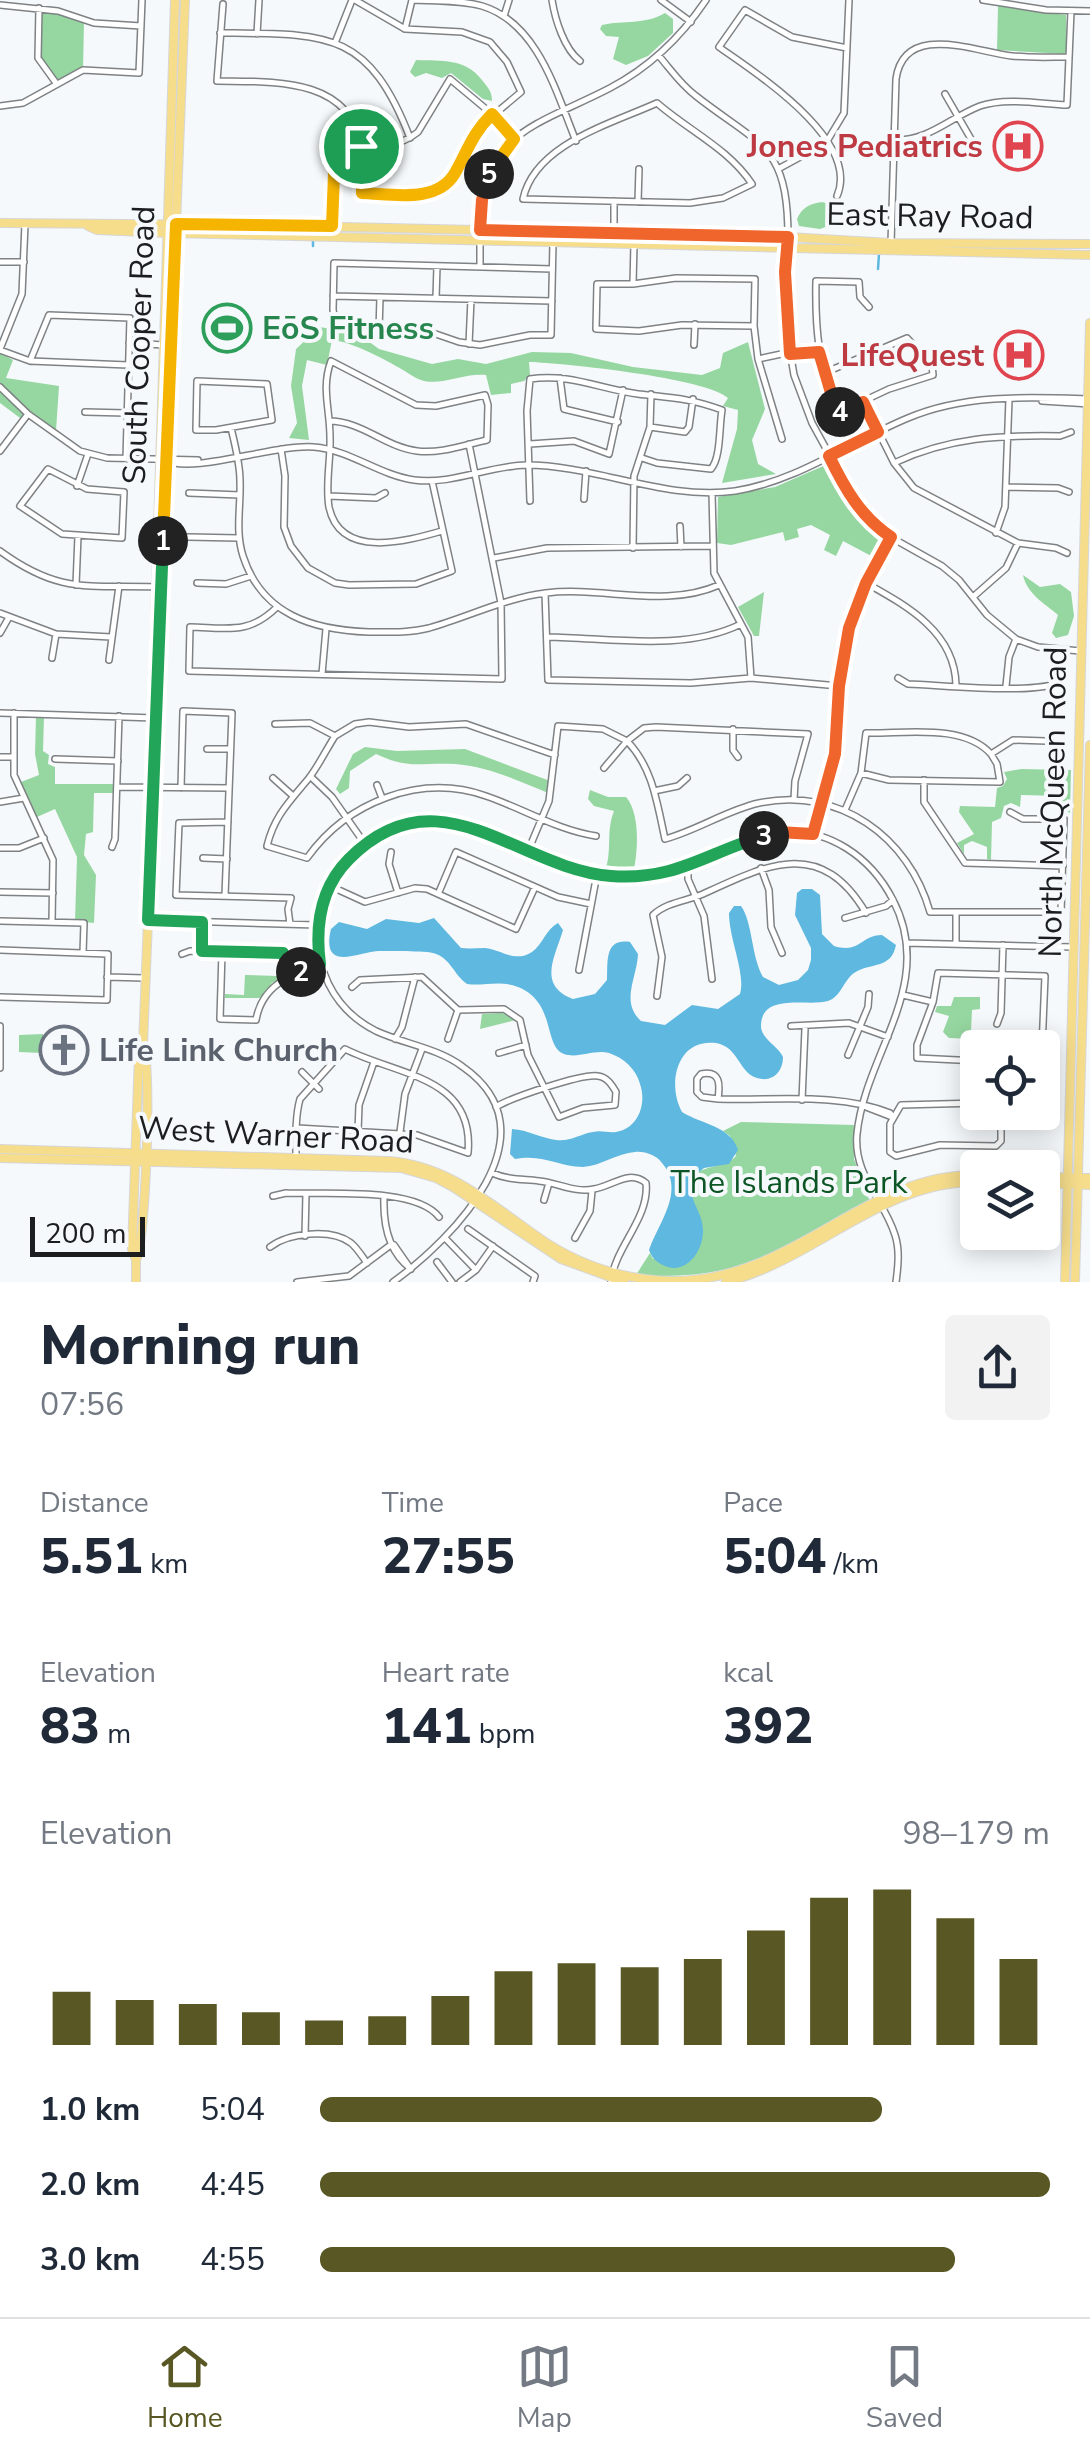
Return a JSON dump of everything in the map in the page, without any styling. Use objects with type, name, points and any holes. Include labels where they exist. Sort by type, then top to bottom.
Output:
[{"type":"main road","name":"South Cooper Road","points":[[175,0],[176,112]]},
{"type":"main road","name":"South Cooper Road","points":[[136,1282],[132,1249],[140,1157],[138,1054],[144,1045],[176,112],[184,0]]},
{"type":"main road","points":[[0,223],[88,226],[97,222],[172,229]]},
{"type":"main road","points":[[286,236],[287,226]]},
{"type":"main road","name":"East Ray Road","points":[[172,229],[332,226],[614,233],[981,255],[1090,256]]},
{"type":"main road","name":"East Ray Road","points":[[172,229],[286,236],[634,244],[788,242]]},
{"type":"main road","points":[[981,255],[1027,244]]},
{"type":"main road","name":"East Ray Road","points":[[891,248],[1090,244]]},
{"type":"main road","name":"North McQueen Road","points":[[1065,1282],[1071,1245],[1073,1181],[1074,947],[1085,715],[1081,651],[1090,323]]},
{"type":"main road","name":"North McQueen Road","points":[[1076,1063],[1087,948],[1090,745]]},
{"type":"main road","name":"West Warner Road","points":[[0,1158],[7,1152],[401,1168],[436,1178],[477,1198]]},
{"type":"main road","name":"West Warner Road","points":[[250,1160],[296,1158],[416,1165],[446,1175],[561,1258],[624,1282]]},
{"type":"main road","name":"West Warner Road","points":[[726,1282],[768,1269],[918,1182],[960,1178]]},
{"type":"main road","points":[[1060,1181],[1090,1181]]},
{"type":"main road","name":"West Warner Road","points":[[609,1279],[674,1281],[735,1273],[772,1260],[880,1204]]},
{"type":"main road","name":"North McQueen Road","points":[[1071,1245],[1075,1282]]},
{"type":"street","points":[[0,106],[23,104],[84,70],[140,73],[142,0]]},
{"type":"street","points":[[258,0],[258,34]]},
{"type":"street","points":[[223,4],[217,80],[291,82],[333,100],[348,116],[361,146],[362,193],[416,195],[444,188],[470,140],[492,114],[521,92],[501,52],[490,42],[462,32],[405,29],[354,0],[335,43]]},
{"type":"street","points":[[405,29],[412,0],[483,6],[514,22],[535,47],[576,140]]},
{"type":"street","points":[[504,16],[508,0]]},
{"type":"street","points":[[552,0],[555,17],[573,55],[580,60]]},
{"type":"street","points":[[479,267],[486,181],[501,154],[525,129],[610,88],[659,56],[706,0]]},
{"type":"street","points":[[778,169],[826,143],[844,113],[849,0]]},
{"type":"street","points":[[983,0],[1090,11]]},
{"type":"street","points":[[664,1],[691,22]]},
{"type":"street","points":[[0,5],[58,11],[84,21],[141,26]]},
{"type":"street","points":[[39,8],[38,58],[56,83]]},
{"type":"street","points":[[837,196],[842,185],[841,171],[826,143],[786,94],[719,47],[746,10],[792,37],[847,48]]},
{"type":"street","points":[[894,140],[919,138],[990,104],[1067,105],[1071,10]]},
{"type":"street","points":[[219,33],[314,37],[335,43],[380,75],[410,138]]},
{"type":"street","points":[[891,248],[898,70],[907,54],[927,44],[943,44],[1015,56],[1069,58]]},
{"type":"street","points":[[659,56],[696,96],[758,138],[778,169],[786,194],[791,254],[790,354],[801,397],[858,507],[891,537],[942,566],[986,614],[1016,639],[1054,650],[1081,651]]},
{"type":"street","points":[[332,226],[335,148],[392,145],[410,138],[450,79],[492,114],[514,139]]},
{"type":"street","points":[[945,94],[971,139]]},
{"type":"street","points":[[657,103],[731,156],[752,184],[708,202],[523,199],[541,161],[576,140],[657,103]]},
{"type":"street","points":[[638,170],[638,202]]},
{"type":"street","points":[[614,201],[614,233]]},
{"type":"street","points":[[25,224],[22,294],[0,349],[30,361],[128,365]]},
{"type":"street","points":[[380,297],[380,331],[430,332],[469,344],[551,335],[553,242]]},
{"type":"street","points":[[633,284],[634,244]]},
{"type":"street","points":[[0,262],[24,262]]},
{"type":"street","points":[[336,320],[334,262],[552,269]]},
{"type":"street","points":[[436,298],[437,266]]},
{"type":"street","points":[[754,326],[695,324],[639,331],[596,329],[597,284],[676,278],[755,279],[758,359],[782,439]]},
{"type":"street","points":[[824,373],[907,338],[932,365],[932,375],[840,412],[824,373],[819,349],[816,281],[859,282],[860,297],[870,307]]},
{"type":"street","points":[[333,296],[552,301]]},
{"type":"street","points":[[469,344],[470,299]]},
{"type":"street","points":[[30,361],[49,315],[130,318],[126,460]]},
{"type":"street","points":[[694,345],[695,324]]},
{"type":"street","points":[[129,344],[168,345]]},
{"type":"street","points":[[758,359],[819,349]]},
{"type":"street","points":[[329,420],[351,422],[414,451],[444,450],[486,440],[485,395],[436,406],[416,405],[331,361],[324,384],[329,420],[329,496],[334,520],[358,540],[404,542],[442,531]]},
{"type":"street","points":[[560,377],[564,409],[618,422]]},
{"type":"street","points":[[530,501],[530,379],[560,377],[693,400],[722,410],[718,458],[711,469],[641,462]]},
{"type":"street","points":[[198,381],[267,384],[272,420],[232,428],[196,430],[198,381]]},
{"type":"street","points":[[0,387],[70,446],[88,454],[126,460],[201,461],[300,446],[330,450],[385,473],[432,481],[530,465],[712,493],[777,480],[934,408],[1009,399],[1089,402]]},
{"type":"street","points":[[530,444],[574,441],[609,454],[623,390]]},
{"type":"street","points":[[632,548],[636,468],[650,427],[651,394]]},
{"type":"street","points":[[996,533],[1005,507],[1009,399]]},
{"type":"street","points":[[650,427],[685,432],[693,400]]},
{"type":"street","points":[[863,402],[894,463],[914,488],[1018,543],[1068,552]]},
{"type":"street","points":[[84,412],[126,413]]},
{"type":"street","points":[[0,451],[28,414]]},
{"type":"street","points":[[232,428],[240,495],[238,538],[251,576],[278,607],[302,622],[326,629],[412,632],[546,593],[674,596],[704,592],[718,585]]},
{"type":"street","points":[[0,432],[9,438]]},
{"type":"street","points":[[894,463],[933,446],[1007,435],[1060,436],[1071,432]]},
{"type":"street","points":[[278,607],[252,626],[190,627],[189,671],[502,679],[502,603],[469,444]]},
{"type":"street","points":[[280,449],[285,476],[284,527],[291,546],[308,568],[335,583],[416,584],[452,571],[432,481]]},
{"type":"street","points":[[76,486],[88,454]]},
{"type":"street","points":[[48,469],[76,486],[124,492],[122,538],[62,534],[20,506],[48,469]]},
{"type":"street","points":[[584,498],[586,471]]},
{"type":"street","points":[[1006,486],[1058,488],[1068,492]]},
{"type":"street","points":[[189,493],[240,495]]},
{"type":"street","points":[[712,493],[712,546],[718,585],[741,624],[751,654],[750,678]]},
{"type":"street","points":[[329,496],[376,498],[385,494]]},
{"type":"street","points":[[680,526],[681,547]]},
{"type":"street","points":[[76,586],[78,536]]},
{"type":"street","points":[[188,537],[238,538]]},
{"type":"street","points":[[813,834],[835,754],[839,686],[849,628],[866,583],[891,537]]},
{"type":"street","points":[[973,597],[1006,568],[1018,543]]},
{"type":"street","points":[[494,558],[547,548],[712,546]]},
{"type":"street","points":[[0,551],[39,577],[76,586],[159,587]]},
{"type":"street","points":[[197,582],[226,584],[251,576]]},
{"type":"street","points":[[866,583],[923,618],[953,660],[956,685]]},
{"type":"street","points":[[109,660],[119,586]]},
{"type":"street","points":[[546,593],[548,680],[670,683],[750,678],[839,686]]},
{"type":"street","points":[[0,613],[56,634],[111,637]]},
{"type":"street","points":[[0,633],[8,618]]},
{"type":"street","points":[[548,636],[685,640],[720,634],[741,624]]},
{"type":"street","points":[[322,674],[326,629]]},
{"type":"street","points":[[52,658],[56,634]]},
{"type":"street","points":[[1006,686],[1009,657],[1016,639]]},
{"type":"street","points":[[898,678],[908,684],[1050,687],[1060,682]]},
{"type":"street","points":[[180,788],[183,711],[232,712],[225,896]]},
{"type":"street","points":[[0,713],[155,718]]},
{"type":"street","points":[[14,714],[14,775],[53,860],[52,922]]},
{"type":"street","points":[[112,847],[119,716]]},
{"type":"street","points":[[275,724],[310,723],[335,736]]},
{"type":"street","points":[[555,755],[466,724],[409,728],[355,724],[335,736],[310,776],[292,795],[272,826],[267,846],[308,858],[324,836],[382,798],[448,788],[482,794],[561,828],[596,836]]},
{"type":"street","points":[[528,851],[553,783],[558,726],[603,729],[627,740],[641,756],[666,839],[759,803],[820,802],[845,810],[885,836],[908,862],[919,879],[930,912],[1061,912],[1064,819],[1023,819],[1010,812]]},
{"type":"street","points":[[604,768],[627,740],[644,728],[808,734],[794,800]]},
{"type":"street","points":[[732,729],[733,750],[738,757]]},
{"type":"street","points":[[845,810],[861,773],[866,734],[956,735],[976,740],[992,754],[1000,782],[889,780],[861,773]]},
{"type":"street","points":[[992,754],[1013,740],[1046,740]]},
{"type":"street","points":[[207,748],[230,749]]},
{"type":"street","points":[[0,757],[13,757]]},
{"type":"street","points":[[55,759],[118,761]]},
{"type":"street","points":[[310,776],[332,798],[365,844]]},
{"type":"street","points":[[273,778],[292,795]]},
{"type":"street","points":[[654,791],[678,786],[688,778]]},
{"type":"street","points":[[924,780],[924,802],[965,863],[1063,866]]},
{"type":"street","points":[[378,784],[382,798]]},
{"type":"street","points":[[118,787],[229,788]]},
{"type":"street","points":[[0,802],[24,798]]},
{"type":"street","points":[[394,1282],[446,1239],[492,1173],[499,1137],[495,1108],[482,1085],[463,1066],[374,1030],[348,1010],[332,991],[320,964],[317,925],[338,872],[365,844],[407,826],[442,821],[478,828],[558,864],[597,874],[655,875],[688,867],[778,832],[813,834],[832,840],[862,859],[893,900],[906,943],[903,994],[858,1126],[857,1153],[864,1177],[897,1244],[896,1282]]},
{"type":"street","points":[[228,822],[180,822],[176,895],[291,898],[290,924]]},
{"type":"street","points":[[0,848],[20,848],[44,838]]},
{"type":"street","points":[[391,852],[389,864],[398,893]]},
{"type":"street","points":[[439,892],[456,852],[558,897],[592,904]]},
{"type":"street","points":[[203,858],[227,859]]},
{"type":"street","points":[[657,996],[662,957],[653,915],[668,905],[761,868],[790,863],[824,869],[846,884],[866,913]]},
{"type":"street","points":[[688,867],[688,878],[707,928],[712,979]]},
{"type":"street","points":[[761,868],[770,890],[771,927],[782,953]]},
{"type":"street","points":[[578,970],[597,874]]},
{"type":"street","points":[[330,886],[365,902],[416,888],[439,892],[516,929],[535,887]]},
{"type":"street","points":[[0,892],[52,894]]},
{"type":"street","points":[[845,918],[893,900]]},
{"type":"street","points":[[956,913],[956,944]]},
{"type":"street","points":[[0,920],[84,923],[83,953]]},
{"type":"street","points":[[148,920],[317,925]]},
{"type":"street","points":[[202,922],[202,951]]},
{"type":"street","points":[[906,943],[1087,948]]},
{"type":"street","points":[[997,1024],[1001,1013],[1003,945]]},
{"type":"street","points":[[0,950],[108,954],[107,1000],[0,997]]},
{"type":"street","points":[[222,952],[220,1019],[256,1020],[262,999],[291,975],[320,964]]},
{"type":"street","points":[[182,954],[283,953],[291,975]]},
{"type":"street","points":[[960,1060],[917,1058],[917,1045],[933,1002],[938,973],[1045,976],[1043,1030]]},
{"type":"street","points":[[395,1038],[415,976]]},
{"type":"street","points":[[352,987],[360,980],[415,976],[428,981],[458,1010],[496,1008],[512,1013],[520,1020],[526,1045],[546,1088],[559,1117],[582,1108],[615,1104],[616,1092],[598,1076],[572,1079],[546,1088],[511,1102],[500,1103],[495,1108]]},
{"type":"street","points":[[108,977],[146,978]]},
{"type":"street","points":[[848,1055],[869,994]]},
{"type":"street","points":[[903,994],[933,1002]]},
{"type":"street","points":[[448,1039],[458,1010]]},
{"type":"street","points":[[790,1026],[839,1023],[888,1037]]},
{"type":"street","points":[[0,1068],[1,1026]]},
{"type":"street","points":[[802,1100],[805,1028]]},
{"type":"street","points":[[499,1053],[526,1045]]},
{"type":"street","points":[[296,1128],[400,1132],[434,1139],[468,1153],[468,1122],[456,1101],[438,1086],[346,1048],[300,1099],[296,1128],[296,1158]]},
{"type":"street","points":[[400,1132],[405,1094],[422,1048]]},
{"type":"street","points":[[358,1130],[359,1105],[374,1062]]},
{"type":"street","points":[[302,1072],[319,1089]]},
{"type":"street","points":[[718,1099],[718,1078],[701,1074],[697,1078],[697,1092],[702,1096],[718,1099],[841,1100],[892,1117]]},
{"type":"street","points":[[960,1104],[898,1107],[892,1117],[888,1142],[892,1154],[940,1145],[998,1144],[999,1130]]},
{"type":"street","points":[[492,1173],[574,1190],[592,1190],[630,1176],[642,1179],[646,1198],[609,1279]]},
{"type":"street","points":[[544,1200],[548,1182]]},
{"type":"street","points":[[575,1238],[590,1211],[592,1190]]},
{"type":"street","points":[[305,1236],[306,1194]]},
{"type":"street","points":[[273,1196],[384,1197],[419,1202],[439,1217]]},
{"type":"street","points":[[384,1197],[384,1224],[392,1244],[411,1269]]},
{"type":"street","points":[[468,1228],[534,1279]]},
{"type":"street","points":[[270,1247],[289,1236],[344,1239],[354,1245],[367,1263]]},
{"type":"street","points":[[446,1239],[476,1270]]},
{"type":"street","points":[[296,1282],[349,1276],[392,1244]]},
{"type":"street","points":[[460,1282],[476,1270],[494,1246]]},
{"type":"street","points":[[437,1262],[452,1282]]},
{"type":"green space","points":[[998,6],[1066,15],[1067,51],[1064,54],[997,50]]},
{"type":"green space","points":[[39,8],[84,21],[83,70],[56,83],[38,48]]},
{"type":"green space","points":[[665,13],[673,19],[673,33],[648,56],[626,65],[613,59],[619,37],[606,36],[600,29],[602,25],[642,21]]},
{"type":"green space","points":[[416,60],[452,62],[468,68],[488,88],[492,101],[483,99],[451,73],[442,78],[426,73],[415,77],[410,72]]},
{"type":"green space","points":[[822,202],[836,206],[831,225],[820,229],[799,226],[801,212]]},
{"type":"green space","points":[[313,326],[357,333],[379,349],[432,364],[458,359],[486,364],[532,352],[571,353],[633,367],[702,375],[720,368],[723,353],[748,342],[765,409],[752,440],[758,464],[776,474],[722,483],[737,429],[738,410],[723,406],[728,398],[693,384],[529,362],[530,375],[511,384],[511,393],[491,395],[486,375],[424,381],[368,352],[332,340],[327,365],[307,360],[302,386],[309,440],[289,438],[297,423],[291,386],[296,349],[311,335]]},
{"type":"green space","points":[[0,353],[13,360],[6,378],[59,386],[56,431],[27,410],[20,418],[0,403]]},
{"type":"green space","points":[[828,464],[853,507],[884,538],[875,558],[843,541],[836,556],[824,550],[830,535],[811,525],[797,529],[799,537],[785,541],[783,532],[731,545],[717,543],[718,497],[775,487]]},
{"type":"green space","points":[[1023,575],[1040,587],[1060,584],[1071,592],[1074,616],[1068,635],[1056,638],[1052,633],[1058,615],[1032,593]]},
{"type":"green space","points":[[764,592],[759,636],[754,636],[738,607]]},
{"type":"green space","points":[[36,717],[44,717],[43,751],[49,755],[48,764],[55,767],[55,784],[115,784],[114,793],[94,793],[93,832],[86,834],[84,855],[96,875],[94,923],[75,921],[77,857],[55,809],[37,817],[21,782],[39,775]]},
{"type":"green space","points":[[365,747],[397,751],[465,749],[550,781],[548,793],[479,768],[407,764],[376,754],[350,771],[349,788],[340,794],[336,789],[353,754]]},
{"type":"green space","points":[[1071,770],[1070,813],[1062,809],[1062,796],[1021,795],[1020,807],[1011,803],[1004,806],[1001,818],[992,822],[991,860],[987,859],[987,847],[972,841],[964,845],[964,854],[957,843],[974,834],[959,812],[960,806],[995,807],[997,788],[1007,779],[1004,772]]},
{"type":"green space","points":[[590,790],[608,797],[626,797],[631,804],[637,831],[634,869],[606,868],[614,811],[594,806],[588,799]]},
{"type":"green space","points":[[278,958],[286,976],[272,983],[260,998],[225,998],[225,994],[244,995],[245,975],[277,976]]},
{"type":"green space","points":[[954,997],[980,997],[980,1009],[972,1010],[971,1030],[960,1030],[960,1038],[949,1038],[943,1032],[949,1016],[935,1012],[937,1006],[951,1006]]},
{"type":"green space","points":[[502,1013],[516,1020],[480,1029],[482,1014]]},
{"type":"green space","points":[[43,1034],[42,1053],[19,1052],[19,1035]]},
{"type":"green space","name":"The Islands Park","points":[[741,1122],[854,1125],[854,1159],[870,1202],[786,1248],[733,1268],[672,1276],[636,1275],[650,1253],[653,1259],[703,1233],[690,1183],[699,1171],[736,1156],[730,1136],[723,1131]]},
{"type":"water","points":[[812,889],[820,895],[822,934],[834,946],[850,948],[882,935],[896,945],[890,958],[854,973],[828,1001],[777,1005],[763,1015],[762,1031],[783,1057],[779,1071],[772,1077],[751,1075],[729,1049],[716,1043],[702,1043],[684,1056],[678,1066],[675,1089],[682,1112],[722,1131],[738,1150],[729,1164],[704,1168],[693,1177],[692,1197],[702,1222],[703,1237],[693,1259],[673,1268],[653,1258],[649,1250],[671,1196],[669,1174],[657,1158],[635,1152],[583,1167],[535,1158],[515,1159],[510,1154],[512,1129],[561,1140],[596,1131],[616,1132],[630,1126],[639,1114],[642,1092],[629,1065],[609,1053],[575,1055],[557,1049],[543,1010],[527,991],[501,983],[467,984],[433,953],[378,951],[343,957],[331,951],[329,942],[331,929],[339,922],[367,929],[386,919],[419,923],[434,918],[461,948],[485,948],[520,956],[536,949],[558,923],[563,930],[553,960],[552,978],[562,993],[573,999],[595,994],[607,980],[612,948],[630,942],[638,954],[631,998],[635,1014],[641,1021],[665,1025],[692,1005],[718,1009],[740,994],[741,977],[729,913],[734,906],[741,906],[745,913],[763,977],[779,985],[798,980],[811,960],[811,948],[795,915],[797,893]]},
{"type":"waterway","points":[[313,241],[313,246]]},
{"type":"waterway","points":[[878,269],[879,254]]},
{"type":"place","name":"Jones Pediatrics","points":[[1018,146]]},
{"type":"place","name":"EōS Fitness","points":[[227,328]]},
{"type":"place","name":"LifeQuest","points":[[1019,355]]},
{"type":"place","name":"Life Link Church","points":[[64,1050]]},
{"type":"route","points":[[492,114],[514,139],[486,181],[480,230],[788,237],[785,272],[790,354],[819,352],[840,412],[863,402],[878,432],[829,456],[858,507],[891,537],[866,583],[849,628],[839,686],[835,754],[813,834],[778,832],[672,872],[613,876],[558,864],[478,828],[442,821],[407,826],[365,844],[338,872],[324,899],[317,925],[320,964],[291,975],[283,953],[202,951],[202,922],[148,920],[176,224],[332,226],[335,148],[361,146],[362,193],[429,193],[444,188],[453,177],[470,140],[492,114]]}]
